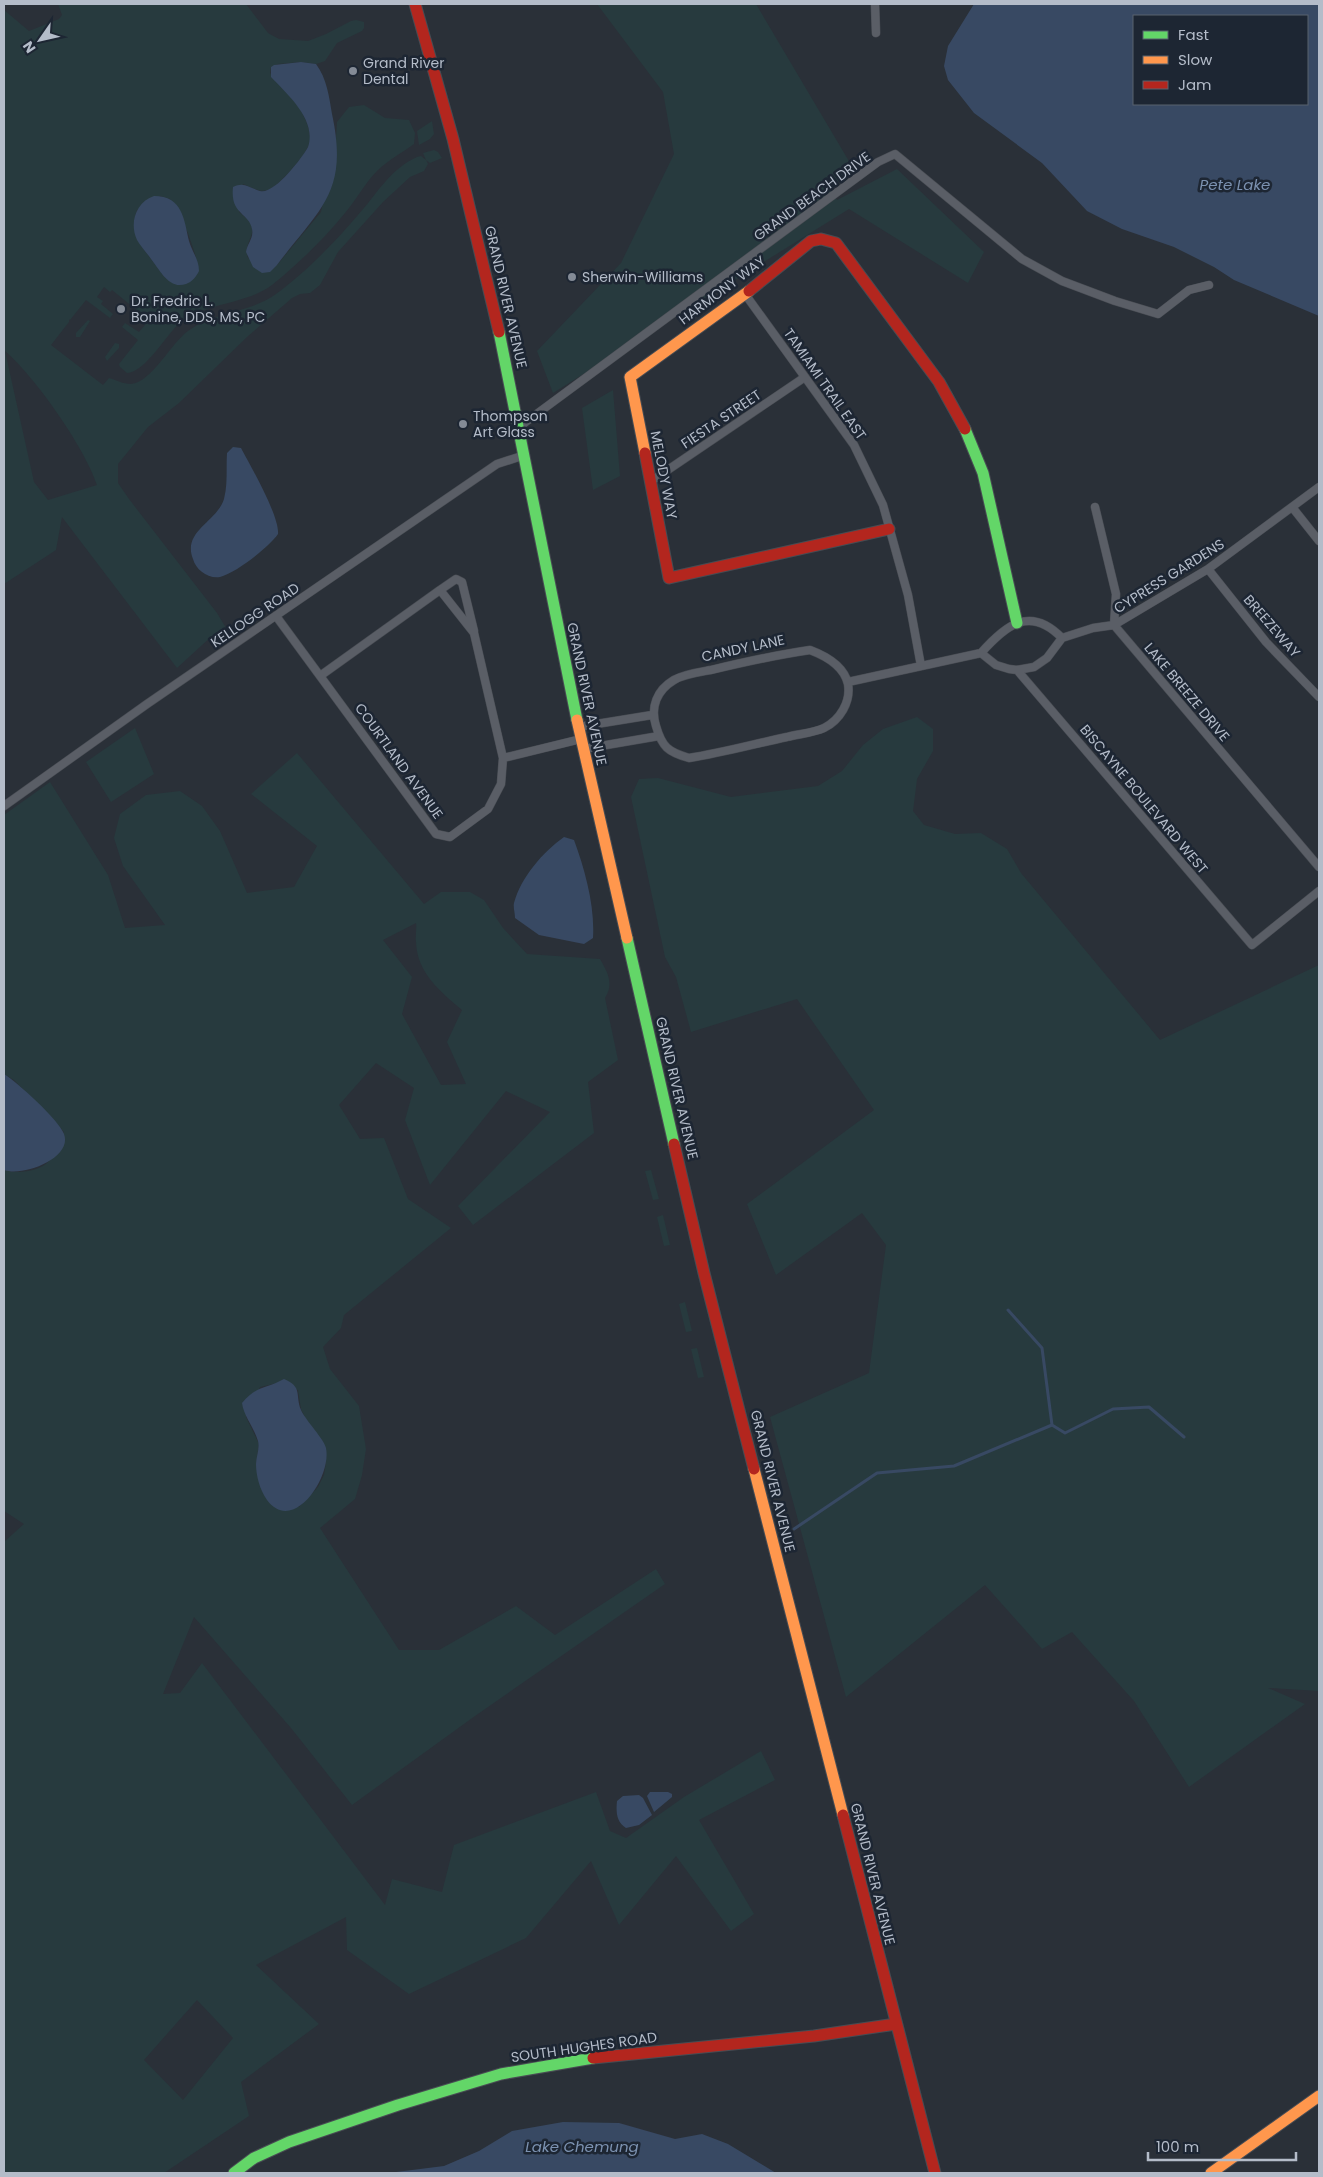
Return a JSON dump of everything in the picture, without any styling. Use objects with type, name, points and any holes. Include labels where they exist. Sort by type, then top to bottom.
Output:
[{"type":"main road","name":"GRAND RIVER AVENUE","points":[[415,4],[466,192],[525,455],[578,727],[704,1273],[935,2173]]},
{"type":"main road","name":"HARMONY WAY","points":[[630,377],[745,294],[811,241],[821,239],[836,244],[939,382],[963,423],[982,473],[1017,623]]},
{"type":"main road","name":"MELODY WAY","points":[[630,377],[669,578],[889,529]]},
{"type":"main road","name":"SOUTH HUGHES ROAD","points":[[234,2173],[254,2158],[289,2142],[398,2105],[501,2074],[591,2058],[814,2036],[896,2024]]},
{"type":"main road","points":[[1211,2173],[1319,2096]]},
{"type":"street","points":[[876,4],[876,33]]},
{"type":"street","name":"GRAND BEACH DRIVE","points":[[519,427],[878,162],[895,154],[1022,259],[1062,281],[1115,301],[1158,314],[1189,290],[1209,285]]},
{"type":"street","name":"TAMIAMI TRAIL EAST","points":[[745,294],[854,445],[883,504],[908,595],[921,666]]},
{"type":"street","name":"FIESTA STREET","points":[[650,482],[805,377]]},
{"type":"street","name":"KELLOGG ROAD","points":[[4,806],[497,464],[525,455]]},
{"type":"street","name":"CYPRESS GARDENS","points":[[1062,638],[1093,628],[1114,625],[1208,570],[1319,487]]},
{"type":"street","points":[[1095,507],[1116,594],[1114,625]]},
{"type":"street","points":[[1292,507],[1319,541]]},
{"type":"street","name":"BREEZEWAY","points":[[1208,570],[1266,642],[1319,697]]},
{"type":"street","name":"COURTLAND AVENUE","points":[[276,616],[320,676],[436,834],[450,837],[488,809],[501,784],[503,758],[462,582],[456,579],[320,676]]},
{"type":"street","name":"COURTLAND AVENUE","points":[[440,590],[474,633]]},
{"type":"street","points":[[578,727],[652,715],[659,736],[666,747],[674,753],[689,758],[824,728],[844,711],[849,693],[848,682],[981,653],[1006,628],[1017,623],[1040,622],[1052,628],[1062,638],[1047,658],[1034,667],[1017,670],[996,665],[981,653]]},
{"type":"street","name":"LAKE BREEZE DRIVE","points":[[1114,625],[1319,866]]},
{"type":"street","name":"CANDY LANE","points":[[652,715],[654,702],[660,693],[676,678],[777,655],[810,650],[823,655],[843,672],[848,682]]},
{"type":"street","name":"BISCAYNE BOULEVARD WEST","points":[[1017,670],[1252,945],[1319,891]]},
{"type":"street","points":[[503,758],[582,744],[659,736]]},
{"type":"green space","points":[[58,4],[246,4],[268,33],[279,39],[308,41],[351,21],[364,22],[362,31],[337,43],[325,61],[316,64],[301,62],[278,64],[271,67],[270,73],[293,99],[303,114],[309,130],[310,140],[299,161],[273,187],[262,191],[243,184],[239,212],[247,219],[252,230],[247,251],[248,258],[277,265],[321,212],[336,138],[337,122],[349,107],[364,105],[385,118],[409,120],[415,133],[414,144],[377,171],[328,232],[282,277],[261,292],[192,315],[181,322],[148,360],[134,371],[127,373],[119,364],[138,340],[122,327],[125,323],[139,332],[145,325],[138,319],[140,317],[143,319],[144,316],[112,290],[110,292],[104,287],[97,297],[103,301],[101,304],[113,314],[110,318],[86,300],[69,319],[69,322],[51,345],[103,385],[109,378],[128,384],[139,382],[154,370],[188,331],[198,324],[255,305],[276,294],[298,277],[330,246],[399,168],[421,156],[428,164],[424,171],[410,177],[383,202],[338,252],[320,285],[310,293],[300,294],[292,298],[247,337],[179,403],[148,427],[118,464],[118,483],[217,613],[226,628],[223,635],[213,635],[177,668],[62,517],[56,550],[4,584],[4,10],[29,31],[59,19],[62,15]],"holes":[[[160,196],[170,199],[188,233],[196,257],[164,276],[146,253],[135,229],[137,210]],[[5,351],[30,377],[57,413],[81,451],[97,485],[48,500],[34,482]]]},
{"type":"green space","points":[[597,4],[756,4],[853,168],[831,188],[837,200],[897,169],[984,252],[968,283],[849,209],[553,393],[537,351],[621,263],[674,154],[663,92]]},
{"type":"green space","points":[[432,121],[434,134],[430,139],[419,145],[417,131]]},
{"type":"green space","points":[[434,150],[438,152],[442,158],[430,163],[426,160],[423,153]]},
{"type":"green space","points":[[88,320],[90,321],[80,337],[76,337],[76,333]]},
{"type":"green space","points":[[115,343],[119,344],[119,348],[107,361],[105,357]]},
{"type":"green space","points":[[613,390],[620,476],[593,490],[582,408]]},
{"type":"green space","points":[[917,717],[933,729],[933,751],[917,779],[913,811],[924,825],[955,834],[981,833],[1007,849],[1021,873],[1160,1040],[1319,965],[1319,1691],[1268,1688],[1305,1704],[1189,1787],[1134,1701],[1072,1632],[1042,1649],[985,1585],[846,1697],[770,1417],[869,1373],[886,1245],[862,1213],[776,1275],[747,1204],[874,1110],[797,999],[691,1032],[676,977],[665,957],[631,797],[639,779],[658,778],[731,797],[818,786],[842,771],[863,745],[883,729]]},
{"type":"green space","points":[[135,728],[154,774],[111,802],[86,762]]},
{"type":"green space","points":[[297,753],[424,904],[441,892],[470,892],[484,900],[503,928],[527,954],[600,959],[609,978],[608,993],[605,998],[618,1060],[588,1082],[594,1133],[473,1225],[458,1206],[550,1112],[506,1091],[430,1185],[405,1120],[414,1088],[376,1063],[339,1105],[360,1139],[384,1138],[408,1199],[451,1228],[344,1315],[341,1328],[323,1347],[330,1369],[359,1406],[366,1449],[362,1475],[355,1499],[320,1528],[399,1650],[439,1650],[516,1606],[555,1635],[656,1569],[665,1584],[475,1716],[352,1805],[291,1728],[194,1617],[163,1694],[180,1693],[202,1663],[385,1905],[392,1879],[442,1892],[454,1845],[596,1792],[610,1831],[626,1838],[684,1797],[761,1751],[775,1780],[699,1820],[754,1914],[731,1931],[676,1856],[619,1925],[591,1861],[526,1938],[409,1994],[347,1950],[346,1917],[256,1965],[319,2024],[241,2082],[249,2116],[164,2173],[4,2173],[4,1542],[24,1524],[4,1511],[4,1170],[15,1172],[28,1171],[45,1165],[51,1158],[64,1132],[14,1080],[4,1074],[4,815],[50,782],[108,875],[125,928],[165,925],[123,866],[114,838],[120,814],[146,795],[180,791],[202,806],[220,831],[247,893],[294,887],[317,846],[251,794]],"holes":[[[416,923],[417,953],[425,972],[438,989],[462,1010],[447,1042],[466,1084],[441,1085],[402,1014],[412,977],[383,940]],[[278,1383],[298,1390],[301,1409],[326,1462],[324,1475],[318,1487],[299,1507],[256,1464],[259,1444],[246,1417],[260,1387]],[[197,2000],[233,2038],[183,2100],[144,2060]]]},
{"type":"green space","points":[[651,1170],[659,1199],[653,1200],[645,1171]]},
{"type":"green space","points":[[663,1215],[670,1245],[664,1246],[657,1217]]},
{"type":"green space","points":[[685,1302],[692,1331],[686,1332],[679,1304]]},
{"type":"green space","points":[[697,1348],[704,1377],[698,1378],[691,1349]]},
{"type":"water","name":"Pete Lake","points":[[974,4],[1319,4],[1319,316],[1234,280],[1214,267],[1174,247],[1122,229],[1087,211],[1042,163],[974,113],[948,80],[944,66],[948,46]]},
{"type":"water","points":[[301,62],[316,64],[323,76],[330,101],[337,163],[327,198],[318,213],[277,265],[270,272],[262,273],[253,267],[246,252],[252,235],[252,229],[250,223],[234,203],[233,187],[244,185],[260,191],[266,191],[287,175],[308,147],[310,137],[305,118],[293,100],[271,77],[271,67],[274,65]]},
{"type":"water","points":[[154,196],[171,200],[183,218],[199,271],[194,279],[186,284],[180,285],[170,282],[137,240],[134,227],[136,214],[143,203]]},
{"type":"water","points":[[233,447],[241,448],[257,478],[270,504],[278,534],[267,546],[243,565],[227,575],[211,577],[200,570],[195,563],[191,549],[192,541],[215,514],[224,499],[227,453]]},
{"type":"water","points":[[564,837],[574,840],[582,863],[591,901],[593,938],[584,944],[539,935],[515,918],[514,903],[527,875],[548,850]]},
{"type":"water","points":[[4,1074],[46,1111],[64,1134],[65,1143],[61,1151],[54,1158],[44,1164],[23,1171],[4,1170]]},
{"type":"water","points":[[284,1379],[296,1388],[301,1410],[326,1448],[323,1473],[317,1486],[299,1507],[288,1511],[277,1509],[267,1500],[262,1492],[256,1469],[258,1441],[242,1403],[257,1390]]},
{"type":"water","points":[[650,1792],[668,1792],[672,1794],[672,1797],[654,1812],[647,1796]]},
{"type":"water","points":[[639,1795],[643,1798],[652,1815],[639,1825],[626,1828],[618,1819],[617,1801],[623,1796]]},
{"type":"water","name":"Lake Chemung","points":[[563,2122],[619,2123],[675,2139],[702,2134],[728,2144],[776,2173],[388,2173],[444,2166],[479,2151],[512,2131]]},
{"type":"waterway","points":[[1008,1310],[1042,1348],[1052,1425]]},
{"type":"waterway","points":[[794,1529],[877,1473],[954,1466],[1052,1425],[1065,1433],[1113,1409],[1149,1407],[1184,1437]]},
{"type":"traffic: fast","points":[[499,332],[577,720]]},
{"type":"traffic: fast","points":[[965,429],[983,473],[1017,623]]},
{"type":"traffic: fast","points":[[627,938],[674,1144]]},
{"type":"traffic: fast","points":[[234,2173],[254,2158],[289,2142],[398,2105],[501,2074],[593,2058]]},
{"type":"traffic: slow","points":[[645,453],[630,377],[749,291]]},
{"type":"traffic: slow","points":[[577,720],[627,938]]},
{"type":"traffic: slow","points":[[754,1469],[843,1815]]},
{"type":"traffic: slow","points":[[1211,2173],[1319,2096]]},
{"type":"traffic: jam","points":[[415,4],[453,139],[499,332]]},
{"type":"traffic: jam","points":[[749,291],[811,241],[821,239],[836,243],[939,382],[965,429]]},
{"type":"traffic: jam","points":[[645,453],[669,578],[889,529]]},
{"type":"traffic: jam","points":[[674,1144],[704,1273],[754,1469]]},
{"type":"traffic: jam","points":[[843,1815],[935,2173]]},
{"type":"traffic: jam","points":[[593,2058],[814,2036],[896,2024]]},
{"type":"place","name":"Grand River Dental","points":[[353,71]]},
{"type":"place","name":"Sherwin-Williams","points":[[572,277]]},
{"type":"place","name":"Dr. Fredric L. Bonine, DDS, MS, PC","points":[[121,309]]},
{"type":"place","name":"Thompson Art Glass","points":[[463,424]]}]
